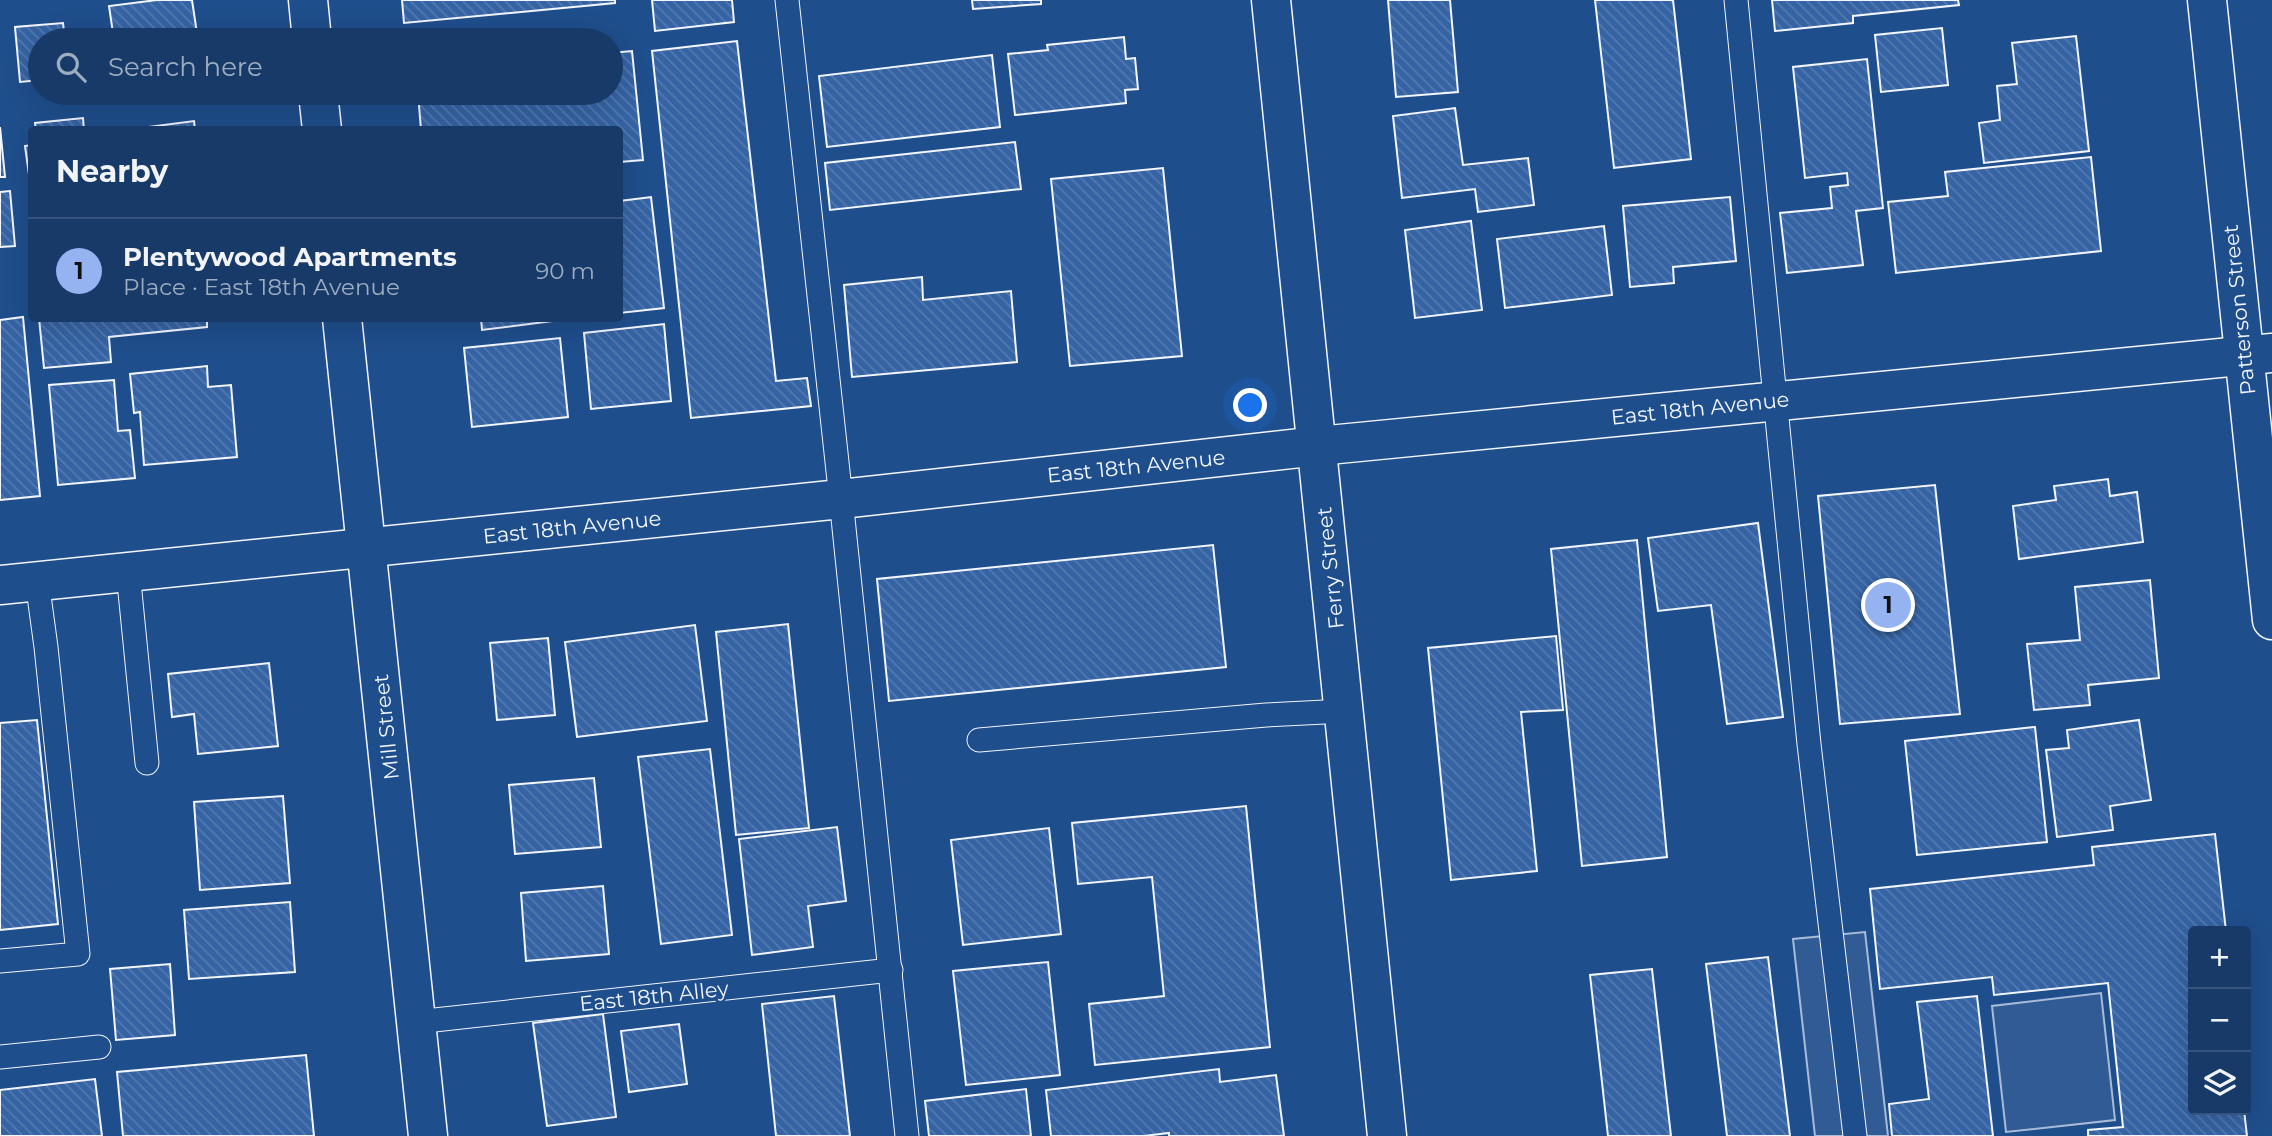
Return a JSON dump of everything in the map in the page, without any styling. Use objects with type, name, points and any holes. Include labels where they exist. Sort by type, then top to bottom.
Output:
[{"type":"main road","points":[[308,0],[311,28]]},
{"type":"main road","name":"Ferry Street","points":[[1271,0],[1387,1136]]},
{"type":"main road","name":"Patterson Street","points":[[2207,0],[2258,355],[2272,620]]},
{"type":"main road","points":[[319,105],[322,126]]},
{"type":"main road","name":"Mill Street","points":[[342,322],[428,1136]]},
{"type":"main road","name":"East 18th Avenue","points":[[0,585],[841,499],[1318,446],[2258,355]]},
{"type":"lane","points":[[787,0],[907,1136]]},
{"type":"lane","points":[[1736,0],[1809,744],[1855,1136]]},
{"type":"lane","points":[[128,572],[147,763]]},
{"type":"lane","points":[[0,961],[78,954],[37,581]]},
{"type":"lane","points":[[979,740],[1252,716],[1345,711]]},
{"type":"lane","name":"East 18th Alley","points":[[416,1022],[891,970]]},
{"type":"lane","points":[[0,1057],[99,1047]]},
{"type":"shaded area","points":[[1865,932],[1888,1136],[1815,1136],[1793,939]]},
{"type":"shaded area","points":[[2101,993],[2115,1120],[2006,1132],[1992,1006]]},
{"type":"building","points":[[157,0],[192,0],[196,28],[112,28],[109,6]]},
{"type":"building","points":[[402,0],[615,0],[615,3],[404,23]]},
{"type":"building","points":[[652,0],[732,0],[734,22],[655,31]]},
{"type":"building","points":[[972,0],[1041,0],[1041,4],[973,9]]},
{"type":"building","points":[[1388,0],[1450,0],[1458,92],[1396,97]]},
{"type":"building","points":[[1595,0],[1673,0],[1691,159],[1614,168]]},
{"type":"building","points":[[1772,0],[1958,0],[1959,5],[1853,16],[1853,23],[1775,31]]},
{"type":"building","points":[[63,23],[64,28],[28,28],[28,81],[20,82],[15,27]]},
{"type":"building","points":[[1942,28],[1948,85],[1881,92],[1875,35]]},
{"type":"building","points":[[2076,36],[2089,151],[1984,163],[1979,123],[2000,120],[1997,86],[2017,84],[2012,43]]},
{"type":"building","points":[[1124,37],[1126,59],[1135,58],[1138,89],[1125,90],[1126,103],[1015,115],[1008,54],[1048,50],[1047,45]]},
{"type":"building","points":[[737,41],[776,381],[807,378],[811,406],[691,418],[652,51]]},
{"type":"building","points":[[632,51],[643,160],[623,162],[623,126],[421,126],[419,105],[623,105],[623,52]]},
{"type":"building","points":[[992,55],[1000,127],[827,147],[819,76]]},
{"type":"building","points":[[1867,59],[1883,208],[1856,211],[1863,265],[1787,273],[1780,213],[1832,208],[1830,187],[1848,185],[1847,173],[1805,178],[1793,67]]},
{"type":"building","points":[[1455,108],[1463,165],[1528,158],[1534,205],[1478,212],[1475,189],[1402,198],[1393,116]]},
{"type":"building","points":[[83,118],[84,126],[35,126],[35,123]]},
{"type":"building","points":[[194,121],[195,126],[156,126]]},
{"type":"building","points":[[0,127],[5,177],[0,177]]},
{"type":"building","points":[[1015,142],[1021,189],[830,210],[825,163]]},
{"type":"building","points":[[25,146],[28,146],[28,167]]},
{"type":"building","points":[[2091,157],[2101,251],[1896,273],[1888,202],[1948,196],[1945,172]]},
{"type":"building","points":[[1163,168],[1182,356],[1070,366],[1051,179]]},
{"type":"building","points":[[10,191],[15,246],[0,247],[0,192]]},
{"type":"building","points":[[651,197],[664,308],[623,313],[623,201]]},
{"type":"building","points":[[1730,197],[1736,261],[1673,267],[1674,283],[1630,287],[1623,206]]},
{"type":"building","points":[[1471,221],[1482,310],[1415,318],[1405,230]]},
{"type":"building","points":[[1604,226],[1612,295],[1505,308],[1497,239]]},
{"type":"building","points":[[922,277],[923,300],[1011,291],[1017,362],[852,377],[844,285]]},
{"type":"building","points":[[23,317],[40,496],[0,500],[0,320]]},
{"type":"building","points":[[39,322],[207,322],[207,327],[109,337],[111,362],[44,368]]},
{"type":"building","points":[[481,322],[545,322],[482,330]]},
{"type":"building","points":[[664,324],[671,401],[591,409],[584,333]]},
{"type":"building","points":[[560,338],[568,417],[472,427],[464,348]]},
{"type":"building","points":[[207,366],[208,387],[231,385],[237,457],[144,465],[140,412],[134,413],[130,374]]},
{"type":"building","points":[[114,380],[118,431],[130,430],[135,478],[58,485],[49,385]]},
{"type":"building","points":[[2108,479],[2110,496],[2137,492],[2143,542],[2019,559],[2013,506],[2056,500],[2054,486]]},
{"type":"building","points":[[1935,485],[1960,714],[1840,724],[1818,496]]},
{"type":"building","points":[[1758,523],[1783,717],[1727,724],[1711,605],[1658,611],[1648,538]]},
{"type":"building","points":[[1637,540],[1667,857],[1582,866],[1551,549]]},
{"type":"building","points":[[1213,545],[1226,667],[889,701],[877,579]]},
{"type":"building","points":[[2150,580],[2159,678],[2088,685],[2090,705],[2034,710],[2027,644],[2080,640],[2075,587]]},
{"type":"building","points":[[788,624],[809,828],[736,835],[716,632]]},
{"type":"building","points":[[695,625],[707,721],[577,737],[565,642]]},
{"type":"building","points":[[1556,636],[1563,710],[1521,712],[1537,871],[1451,880],[1428,648]]},
{"type":"building","points":[[548,638],[555,715],[497,720],[490,643]]},
{"type":"building","points":[[269,663],[278,746],[198,754],[194,714],[172,717],[168,674]]},
{"type":"building","points":[[37,720],[58,924],[0,930],[0,723]]},
{"type":"building","points":[[2139,720],[2151,800],[2110,806],[2113,830],[2057,837],[2046,750],[2069,748],[2067,730]]},
{"type":"building","points":[[2035,727],[2047,842],[1917,855],[1905,741]]},
{"type":"building","points":[[710,749],[732,935],[661,944],[638,757]]},
{"type":"building","points":[[594,778],[601,847],[515,854],[509,785]]},
{"type":"building","points":[[283,796],[290,883],[200,890],[194,802]]},
{"type":"building","points":[[1246,806],[1270,1047],[1095,1065],[1089,1004],[1164,996],[1152,877],[1078,884],[1072,823]]},
{"type":"building","points":[[837,827],[846,901],[808,906],[813,947],[752,955],[739,839]]},
{"type":"building","points":[[1049,828],[1061,934],[963,945],[951,840]]},
{"type":"building","points":[[2215,834],[2225,926],[2188,926],[2188,1115],[2245,1115],[2247,1136],[2088,1136],[2088,1130],[2123,1127],[2108,983],[1994,995],[1992,977],[1880,989],[1870,889],[2094,865],[2092,847]]},
{"type":"building","points":[[603,886],[609,954],[526,961],[521,893]]},
{"type":"building","points":[[290,902],[295,972],[189,979],[184,910]]},
{"type":"building","points":[[1768,957],[1790,1136],[1727,1136],[1706,964]]},
{"type":"building","points":[[1048,962],[1060,1075],[966,1085],[953,971]]},
{"type":"building","points":[[170,964],[175,1035],[116,1040],[110,969]]},
{"type":"building","points":[[1652,969],[1671,1136],[1608,1136],[1590,975]]},
{"type":"building","points":[[834,996],[850,1136],[776,1136],[762,1004]]},
{"type":"building","points":[[1977,996],[1993,1136],[1892,1136],[1889,1104],[1929,1099],[1917,1002]]},
{"type":"building","points":[[603,1014],[616,1117],[547,1126],[533,1023]]},
{"type":"building","points":[[679,1024],[687,1084],[629,1092],[621,1031]]},
{"type":"building","points":[[306,1055],[314,1136],[123,1136],[117,1072]]},
{"type":"building","points":[[1219,1069],[1220,1082],[1276,1075],[1284,1136],[1169,1136],[1169,1133],[1144,1136],[1051,1136],[1046,1090]]},
{"type":"building","points":[[95,1079],[102,1136],[0,1136],[0,1090]]},
{"type":"building","points":[[1026,1089],[1031,1136],[929,1136],[925,1101]]},
{"type":"place","name":"Plentywood Apartments","points":[[1888,605]]}]
